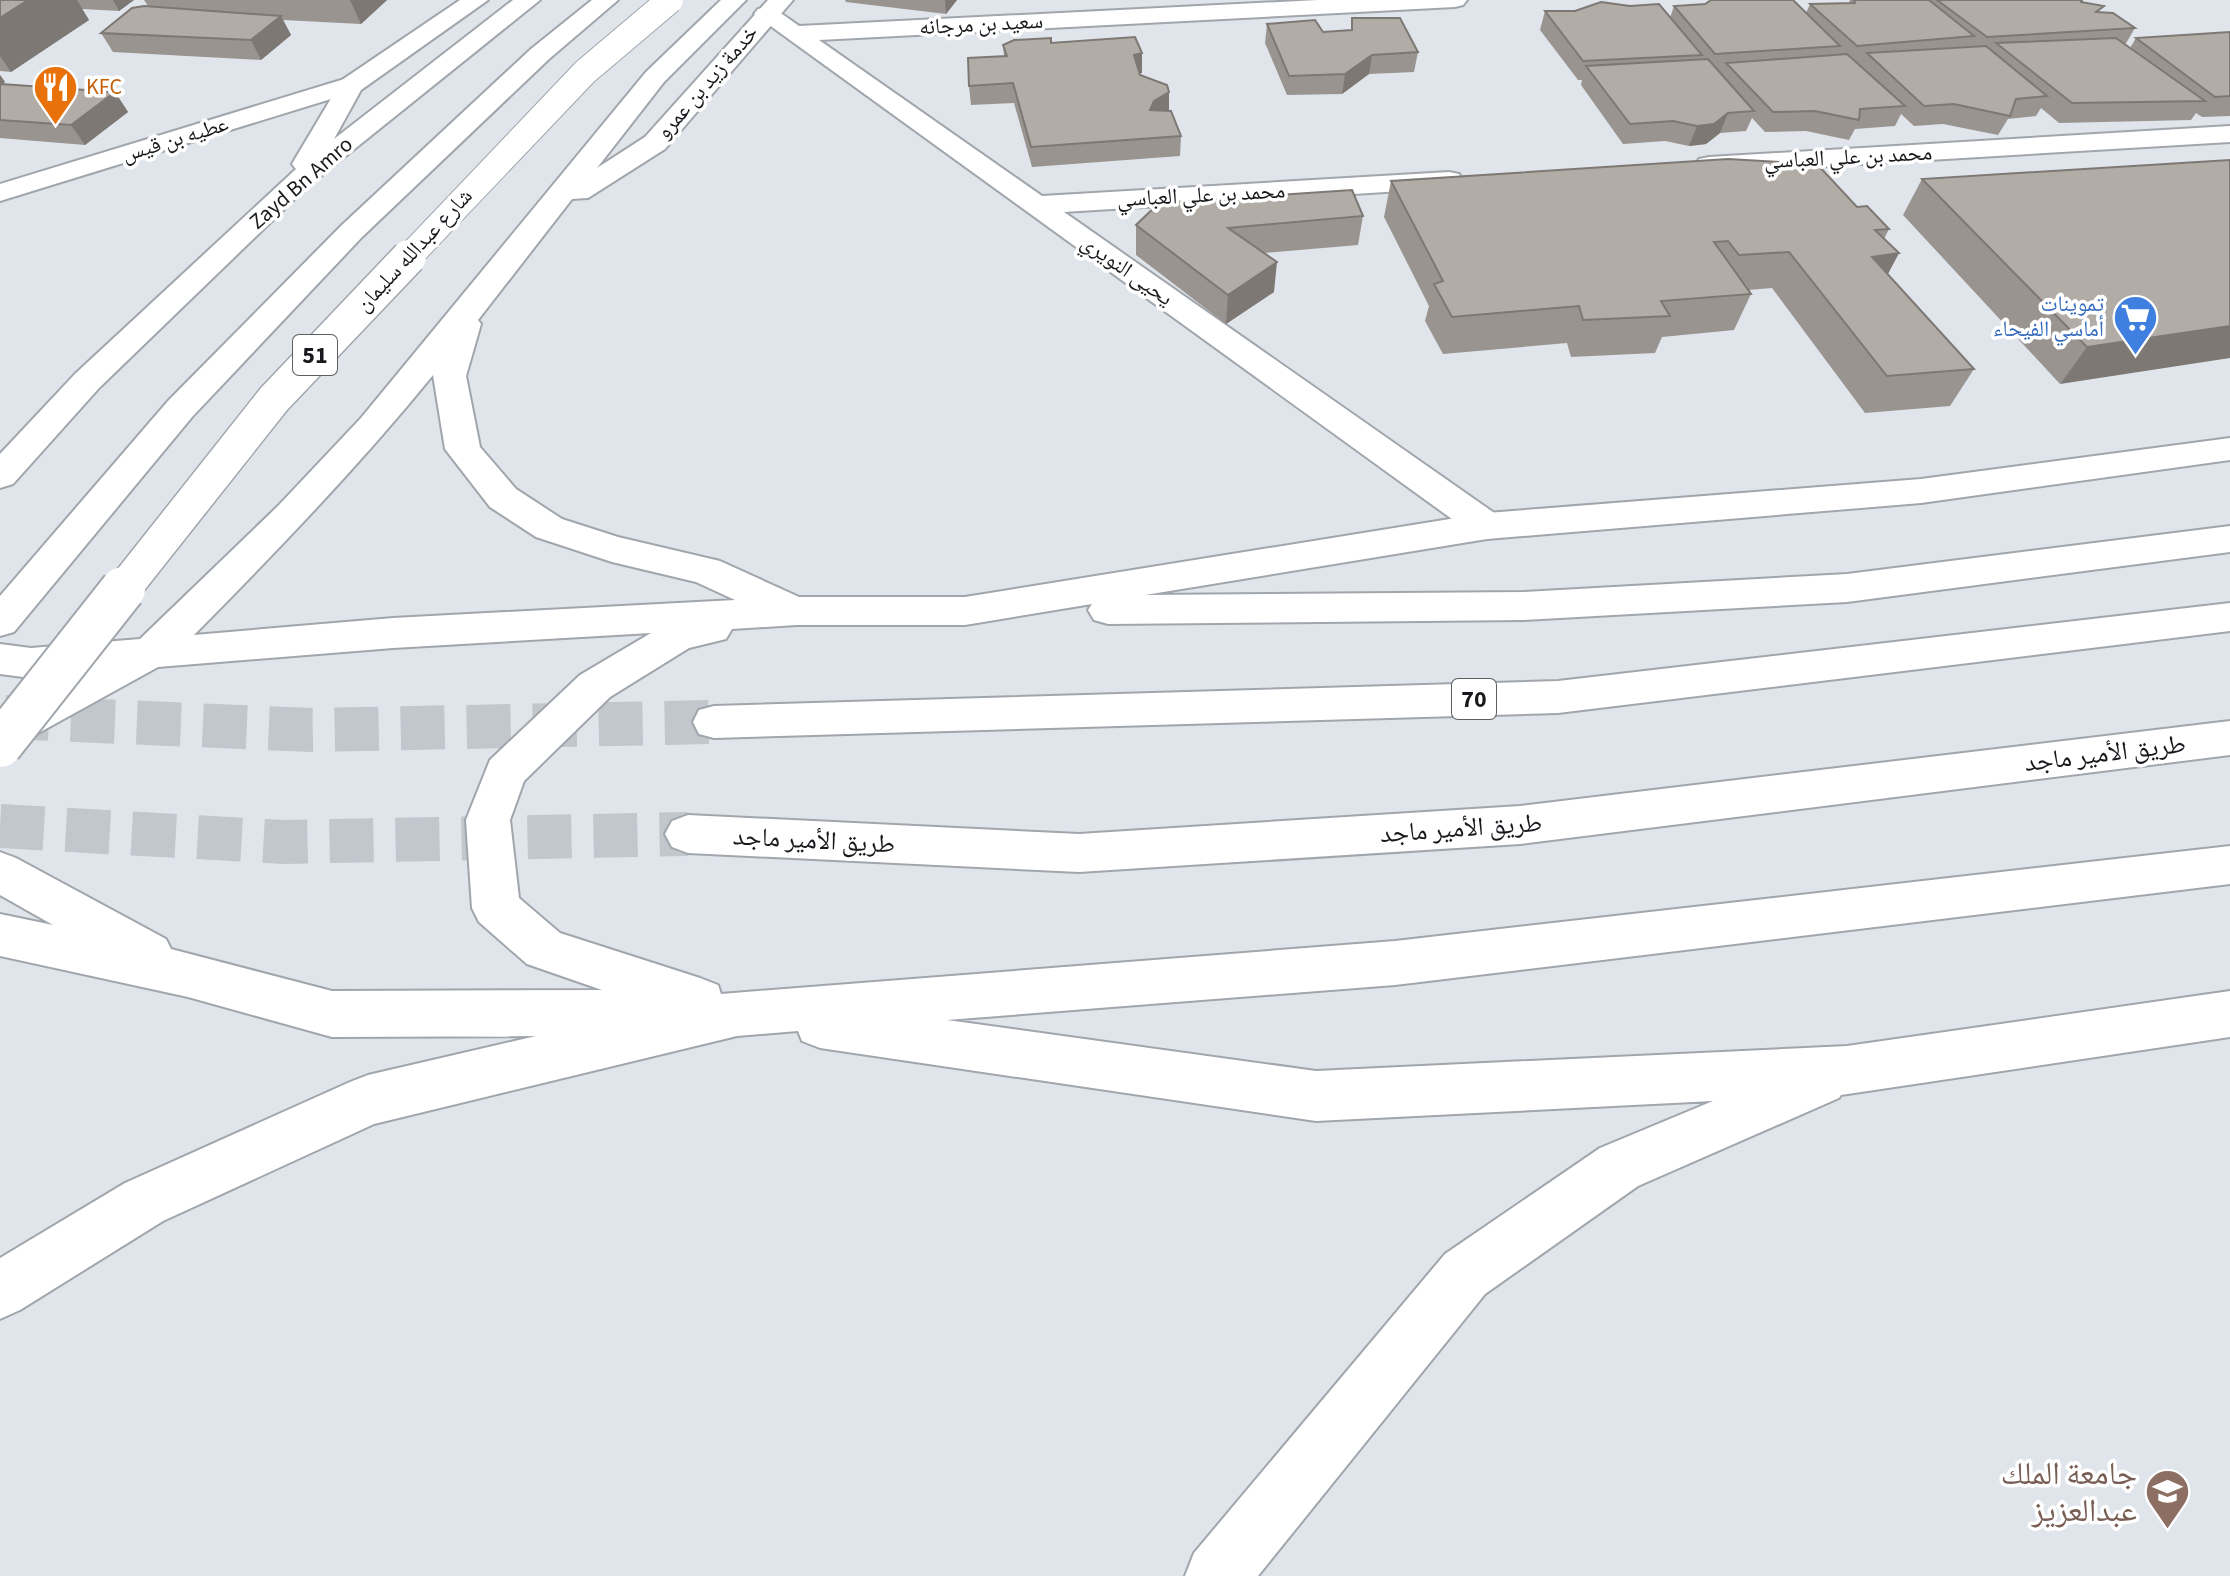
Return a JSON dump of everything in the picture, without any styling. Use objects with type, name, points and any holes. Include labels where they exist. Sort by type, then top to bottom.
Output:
[{"type":"main road","points":[[296,182],[351,85],[476,0]]},
{"type":"main road","name":"Zayd Bn Amro","points":[[87,381],[296,182],[528,0]]},
{"type":"main road","name":"شارع عبدالله سليمان","points":[[0,622],[180,409],[352,231],[540,54],[606,0]]},
{"type":"main road","name":"شارع عبدالله سليمان","points":[[0,748],[274,399],[585,72],[670,0]]},
{"type":"main road","points":[[0,734],[151,653],[291,515],[373,426],[655,77],[734,0]]},
{"type":"main road","name":"سعيد بن مرجانه","points":[[794,34],[1455,0]]},
{"type":"main road","name":"خدمة زيد بن عمرو","points":[[549,210],[655,143],[774,7]]},
{"type":"main road","name":"يحيى النويري","points":[[774,7],[794,34],[1487,526]]},
{"type":"main road","name":"عطيه بن قيس","points":[[0,193],[351,85]]},
{"type":"main road","name":"محمد بن علي العباسي","points":[[1688,166],[2230,134]]},
{"type":"main road","name":"محمد بن علي العباسي","points":[[1035,205],[1481,179]]},
{"type":"main road","points":[[469,310],[449,376],[463,449],[503,498],[549,528],[612,549],[706,571],[796,611]]},
{"type":"main road","points":[[0,430],[87,381]]},
{"type":"main road","points":[[0,476],[87,381]]},
{"type":"main road","points":[[965,611],[1487,526],[1921,491],[2230,449]]},
{"type":"main road","points":[[0,659],[31,663],[393,633],[796,611],[1524,606],[1847,588],[2230,539]]},
{"type":"main road","points":[[796,611],[678,636],[595,686],[505,772],[488,820],[496,908],[544,949],[737,1013],[1316,1096],[1847,1070],[2230,1014]]},
{"type":"main road","name":"70","points":[[714,722],[1558,697],[2230,617]]},
{"type":"main road","points":[[0,748],[113,694],[393,633]]},
{"type":"main road","name":"طريق الأمير ماجد","points":[[688,834],[1079,853],[1520,825],[2230,738]]},
{"type":"main road","points":[[0,935],[188,975],[332,1014],[737,1013],[1395,963],[2230,865]]},
{"type":"main road","points":[[0,872],[188,975]]},
{"type":"main road","points":[[0,1290],[144,1202],[368,1100],[737,1013]]},
{"type":"main road","points":[[1217,1576],[1465,1274],[1619,1167],[1847,1070]]},
{"type":"building","points":[[0,0],[28,0],[0,18]]},
{"type":"building","points":[[1711,0],[1793,0],[1840,46],[1715,54],[1674,6],[1705,4]]},
{"type":"building","points":[[1854,0],[1929,0],[1974,36],[1857,46],[1810,4],[1855,3]]},
{"type":"building","points":[[1937,0],[2082,0],[2104,6],[2096,12],[2113,13],[2135,28],[1987,37]]},
{"type":"building","points":[[1601,2],[1630,6],[1659,4],[1702,55],[1583,61],[1545,11],[1575,11]]},
{"type":"building","points":[[144,6],[281,16],[251,40],[101,33],[132,8]]},
{"type":"building","points":[[1352,18],[1400,18],[1418,52],[1372,55],[1345,74],[1289,76],[1267,24],[1315,20],[1323,32],[1352,30]]},
{"type":"building","points":[[2230,32],[2230,96],[2215,97],[2136,38]]},
{"type":"building","points":[[1135,37],[1142,53],[1134,55],[1140,75],[1167,85],[1169,92],[1154,101],[1150,110],[1171,111],[1181,136],[1031,147],[1013,83],[969,86],[968,58],[1007,56],[1003,45],[1014,40],[1051,38],[1051,43]]},
{"type":"building","points":[[2116,38],[2205,101],[2072,103],[1996,43]]},
{"type":"building","points":[[1986,46],[2047,96],[2016,99],[2010,116],[1954,104],[1924,106],[1867,53]]},
{"type":"building","points":[[1847,54],[1905,106],[1860,109],[1859,120],[1815,111],[1773,112],[1726,63]]},
{"type":"building","points":[[1708,59],[1754,111],[1728,113],[1714,124],[1697,126],[1673,121],[1630,124],[1586,66]]},
{"type":"building","points":[[1,84],[115,92],[71,125],[0,120]]},
{"type":"building","points":[[1728,159],[1817,164],[1857,207],[1867,206],[1889,229],[1875,230],[1899,253],[1872,257],[1974,369],[1887,376],[1789,252],[1739,255],[1728,241],[1714,242],[1751,294],[1661,301],[1670,316],[1583,320],[1579,306],[1452,317],[1434,284],[1443,281],[1391,181]]},
{"type":"building","points":[[2230,160],[2230,326],[2087,347],[1922,179]]},
{"type":"building","points":[[1352,190],[1363,216],[1228,228],[1277,262],[1228,295],[1136,225],[1159,203]]},
{"type":"tunnel","points":[[5,717],[312,730],[714,722]]},
{"type":"tunnel","points":[[0,826],[284,842],[688,834]]},
{"type":"place","name":"KFC","points":[[55,126]]},
{"type":"place","name":"تموينات أماسي الفيحاء","points":[[2135,356]]},
{"type":"place","name":"جامعة الملك عبدالعزيز","points":[[2168,1531]]}]
